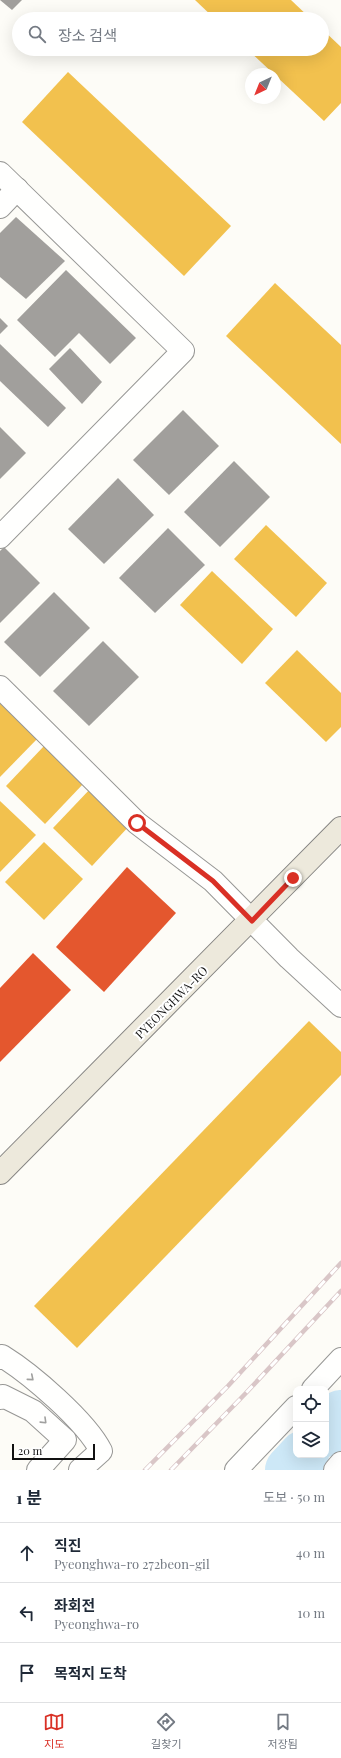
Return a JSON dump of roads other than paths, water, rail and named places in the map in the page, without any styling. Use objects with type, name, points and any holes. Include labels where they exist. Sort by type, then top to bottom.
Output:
[{"type":"main road","name":"PYEONGHWA-RO","points":[[0,1174],[252,921],[341,828]]},
{"type":"street","points":[[0,173],[183,351],[0,537]]},
{"type":"street","points":[[0,207],[17,189]]},
{"type":"street","points":[[0,687],[137,823],[213,881],[252,921],[341,1006]]},
{"type":"street","points":[[0,1358],[2,1356],[16,1365],[56,1399],[95,1438],[101,1451],[80,1470]]},
{"type":"street","points":[[316,1386],[341,1359]]},
{"type":"street","points":[[0,1398],[3,1396],[34,1411],[65,1440],[38,1470]]},
{"type":"street","points":[[236,1470],[293,1410]]},
{"type":"street","points":[[335,1470],[341,1463]]},
{"type":"waterway","points":[[329,1429],[341,1415]]},
{"type":"waterway","points":[[290,1470],[301,1458]]},
{"type":"railway","points":[[145,1470],[228,1386],[341,1263]]},
{"type":"railway","points":[[171,1470],[245,1394],[341,1291]]}]
